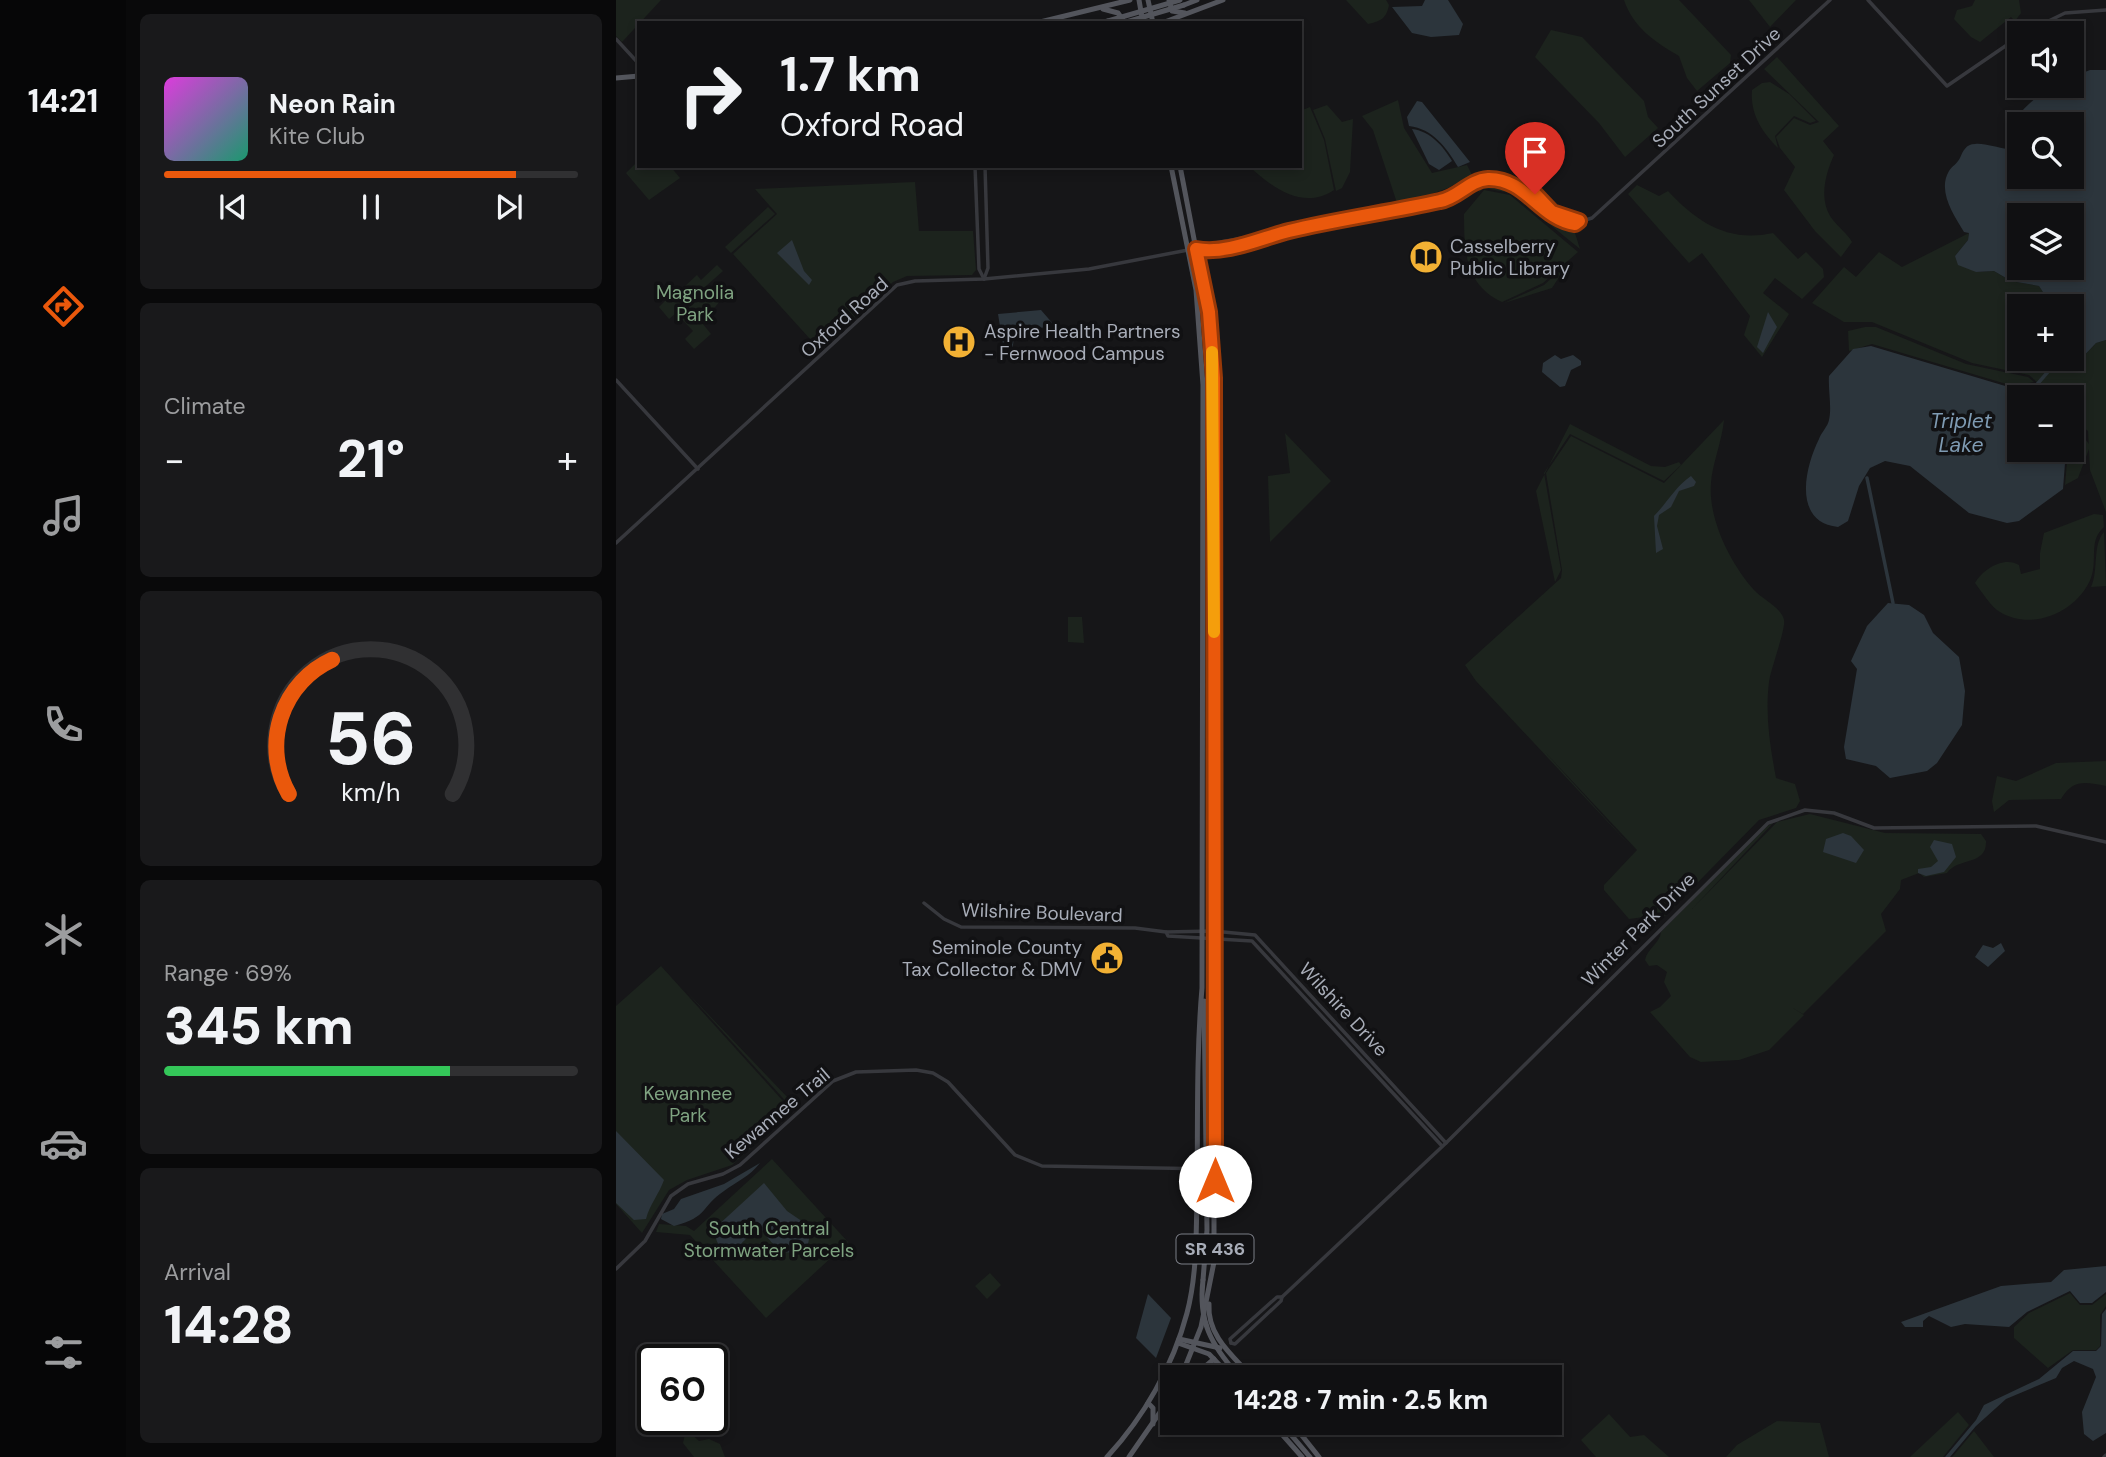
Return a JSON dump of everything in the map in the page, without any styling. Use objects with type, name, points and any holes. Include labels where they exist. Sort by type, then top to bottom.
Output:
[{"type":"main road","points":[[1044,21],[1130,0]]},
{"type":"main road","points":[[1139,0],[1143,21]]},
{"type":"main road","points":[[1148,0],[1153,21]]},
{"type":"main road","points":[[1169,0],[1172,11],[1193,13]]},
{"type":"main road","points":[[1108,21],[1197,0]]},
{"type":"main road","points":[[1168,21],[1223,0]]},
{"type":"main road","points":[[1130,21],[1182,2]]},
{"type":"main road","points":[[1099,8],[1118,13],[1123,21]]},
{"type":"main road","points":[[616,78],[637,76]]},
{"type":"main road","name":"SR 436","points":[[1107,1457],[1148,1403],[1179,1341],[1192,1292],[1196,1256],[1197,1070],[1202,988],[1202,336],[1171,168]]},
{"type":"main road","name":"SR 436","points":[[1180,168],[1212,348],[1213,371],[1214,1262],[1210,1291],[1186,1365]]},
{"type":"main road","points":[[1202,336],[1212,348]]},
{"type":"main road","points":[[1202,352],[1207,355],[1213,371]]},
{"type":"main road","points":[[1203,597],[1214,612]]},
{"type":"main road","points":[[1203,617],[1214,628]]},
{"type":"main road","points":[[1203,772],[1207,791],[1213,800]]},
{"type":"main road","points":[[1203,803],[1209,807],[1213,822]]},
{"type":"main road","points":[[1202,988],[1206,1024],[1206,1169],[1201,1297],[1204,1328],[1213,1347],[1229,1365]]},
{"type":"main road","points":[[1210,1291],[1208,1315],[1211,1326],[1241,1365]]},
{"type":"main road","points":[[1179,1341],[1194,1346],[1226,1349]]},
{"type":"main road","points":[[1194,1346],[1220,1365]]},
{"type":"main road","name":"Winter Park Drive","points":[[1207,1365],[1214,1359]]},
{"type":"main road","points":[[1148,1403],[1154,1414],[1152,1427]]},
{"type":"main road","points":[[1129,1457],[1160,1414]]},
{"type":"main road","points":[[1283,1435],[1302,1457]]},
{"type":"main road","points":[[1291,1435],[1310,1457]]},
{"type":"main road","points":[[1302,1435],[1320,1457]]},
{"type":"street","name":"South Sunset Drive","points":[[1620,195],[1830,0]]},
{"type":"street","points":[[1867,0],[1947,86],[2007,45]]},
{"type":"street","points":[[2049,21],[2065,13],[2106,10]]},
{"type":"street","points":[[616,39],[637,62]]},
{"type":"street","points":[[975,168],[979,269],[984,279]]},
{"type":"street","points":[[984,279],[988,268],[985,168]]},
{"type":"street","name":"Oxford Road","points":[[616,543],[897,285],[915,281],[984,279],[1089,269],[1188,250],[1205,251],[1287,231],[1446,199],[1476,182],[1498,180],[1526,192],[1550,216],[1566,223],[1598,215],[1620,195]]},
{"type":"street","points":[[977,228],[987,228]]},
{"type":"street","points":[[616,380],[698,468]]},
{"type":"street","name":"Winter Park Drive","points":[[1214,1359],[1231,1343],[1230,1339],[1277,1297],[1282,1297],[1444,1144],[1761,829],[1777,818],[1805,810],[1822,811],[1874,828],[2036,826],[2106,842]]},
{"type":"street","name":"Wilshire Boulevard","points":[[924,903],[944,919],[961,927],[1135,928],[1166,932],[1168,936],[1202,934]]},
{"type":"street","points":[[1202,934],[1245,935]]},
{"type":"street","name":"Wilshire Drive","points":[[1245,935],[1260,939],[1411,1103],[1444,1144]]},
{"type":"street","name":"Wilshire Drive","points":[[1245,935],[1444,1144]]},
{"type":"street","points":[[1353,1049],[1357,1044]]},
{"type":"street","name":"Kewannee Trail","points":[[616,1269],[645,1241],[660,1210],[683,1186],[723,1174],[740,1165],[833,1081],[856,1072],[916,1070],[933,1073],[948,1082],[1015,1155],[1042,1166],[1215,1169]]},
{"type":"street","points":[[1407,1108],[1411,1103]]},
{"type":"green space","points":[[616,0],[661,0],[642,21],[637,21],[637,26],[622,42],[616,36]]},
{"type":"green space","points":[[1346,0],[1386,0],[1389,5],[1382,19],[1368,24]]},
{"type":"green space","points":[[1624,0],[1679,0],[1731,55],[1730,63],[1697,91],[1687,78],[1679,56],[1639,26]]},
{"type":"green space","points":[[1749,0],[1796,0],[1770,27]]},
{"type":"green space","points":[[1975,0],[2019,0],[2021,13],[2015,21],[2011,17],[1980,42],[1971,37],[1954,19],[1957,10],[1972,6]]},
{"type":"green space","points":[[1551,30],[1582,37],[1644,101],[1648,117],[1658,128],[1625,157],[1599,123],[1535,57]]},
{"type":"green space","points":[[1777,57],[1839,126],[1823,141],[1834,155],[1824,188],[1828,213],[1852,242],[1841,257],[1815,231],[1784,190],[1795,167],[1780,148],[1776,137],[1794,118],[1810,125],[1819,122],[1764,69]]},
{"type":"green space","points":[[1770,82],[1789,94],[1816,121],[1810,123],[1794,116],[1775,136],[1778,148],[1758,122],[1752,99],[1752,90],[1762,83]]},
{"type":"green space","points":[[1398,100],[1404,128],[1432,173],[1467,165],[1472,175],[1448,188],[1398,206],[1373,130],[1362,116]]},
{"type":"green space","points":[[1327,105],[1342,122],[1353,119],[1350,172],[1342,188],[1336,191],[1325,139],[1313,110]]},
{"type":"green space","points":[[1310,107],[1324,140],[1334,190],[1311,198],[1288,194],[1267,182],[1251,168],[1302,168],[1302,110]]},
{"type":"green space","points":[[637,162],[637,168],[672,168],[680,178],[649,200],[626,173]]},
{"type":"green space","points":[[915,182],[919,231],[973,231],[976,270],[972,275],[907,276],[893,282],[820,350],[733,254],[777,214],[755,189]]},
{"type":"green space","points":[[1484,184],[1516,191],[1555,224],[1575,233],[1580,249],[1511,193],[1484,188],[1478,193]]},
{"type":"green space","points":[[1637,185],[1659,196],[1668,191],[1702,221],[1728,232],[1742,235],[1773,233],[1798,259],[1806,252],[1823,269],[1824,277],[1802,299],[1775,278],[1763,293],[1789,314],[1762,357],[1744,335],[1750,316],[1702,253],[1689,263],[1628,194]]},
{"type":"green space","points":[[1484,190],[1510,195],[1578,252],[1543,283],[1502,302],[1480,286],[1466,254],[1464,214]]},
{"type":"green space","points":[[768,207],[775,214],[731,253],[725,247]]},
{"type":"green space","points":[[1969,233],[1968,240],[1955,256],[1976,272],[1994,271],[2007,280],[2039,286],[2044,294],[2007,294],[2007,370],[1972,363],[1872,322],[1844,322],[1812,303],[1844,267],[1856,277],[1879,252],[1902,267]]},
{"type":"green space","points":[[1569,262],[1552,288],[1504,303],[1544,285]]},
{"type":"green space","name":"Magnolia Park","points":[[717,265],[723,271],[706,286],[720,301],[702,323],[711,334],[694,349],[685,339],[693,331],[676,313],[669,319],[659,307],[679,287],[684,287],[697,275],[701,280]]},
{"type":"green space","points":[[1876,327],[1966,364],[2028,377],[2034,382],[2010,385],[1872,344],[1849,351],[1848,331]]},
{"type":"green space","points":[[2106,340],[2106,512],[2090,470],[2088,431],[2084,428],[2084,385],[2040,385],[2029,375],[2010,371],[2084,371],[2084,356],[2096,343]]},
{"type":"green space","points":[[1724,420],[1712,476],[1713,512],[1723,541],[1737,568],[1754,590],[1776,608],[1784,620],[1769,682],[1769,730],[1776,778],[1795,784],[1800,801],[1796,808],[1759,820],[1655,926],[1644,917],[1629,919],[1604,890],[1604,885],[1637,850],[1544,751],[1635,851],[1476,681],[1465,665],[1561,578],[1562,570],[1546,473],[1571,436],[1664,483]]},
{"type":"green space","points":[[1570,424],[1651,466],[1665,467],[1679,462],[1681,465],[1664,481],[1570,434],[1549,466]]},
{"type":"green space","points":[[1285,433],[1331,481],[1270,542],[1268,476],[1290,473]]},
{"type":"green space","points":[[2084,438],[2089,449],[2078,478],[2065,485],[2067,462],[2084,462]]},
{"type":"green space","points":[[1544,475],[1561,570],[1555,582],[1536,491]]},
{"type":"green space","points":[[2094,514],[2103,515],[2104,527],[2096,538],[2091,578],[2085,590],[2065,609],[2040,619],[2013,618],[1993,607],[1975,583],[1988,569],[2001,563],[2019,565],[2021,574],[2040,569],[2044,533]]},
{"type":"green space","points":[[2104,532],[2106,586],[2091,587],[2098,544]]},
{"type":"green space","points":[[1068,617],[1082,617],[1084,643],[1068,642]]},
{"type":"green space","points":[[2106,761],[2106,786],[2080,783],[2070,788],[2061,799],[2009,800],[1994,812],[1992,801],[1997,776],[2016,781],[2056,763]]},
{"type":"green space","points":[[1810,814],[1885,833],[1981,834],[1986,841],[1985,849],[1977,858],[1952,868],[1947,873],[1924,877],[1919,873],[1901,880],[1900,889],[1881,914],[1886,931],[1803,1014],[1791,1007],[1804,1015],[1769,1050],[1739,1060],[1701,1062],[1690,1057],[1650,1012],[1671,996],[1664,982],[1667,972],[1657,965],[1649,966],[1645,960],[1646,956],[1661,932],[1762,830],[1775,821],[1692,909],[1777,822]]},
{"type":"green space","name":"Kewannee Park","points":[[661,966],[792,1111],[732,1165],[687,1180],[669,1190],[642,1233],[616,1204],[616,1006]]},
{"type":"green space","points":[[685,990],[791,1101],[791,1107]]},
{"type":"green space","name":"South Central Stormwater Parcels","points":[[772,1159],[848,1242],[766,1318],[690,1235],[656,1232],[659,1224],[686,1226],[694,1231]]},
{"type":"green space","points":[[990,1273],[1001,1285],[987,1299],[975,1286]]},
{"type":"green space","points":[[2070,1293],[2080,1305],[2092,1305],[2106,1294],[2106,1306],[2100,1315],[2100,1346],[2096,1350],[2073,1350],[2048,1368],[2014,1338],[2014,1327],[2029,1313]]},
{"type":"green space","points":[[1958,1412],[1969,1425],[1943,1457],[1910,1457]]},
{"type":"green space","points":[[1609,1414],[1630,1437],[1644,1435],[1669,1457],[1596,1457],[1581,1440]]},
{"type":"green space","points":[[1777,1421],[1820,1423],[1829,1457],[1726,1457],[1737,1445]]},
{"type":"green space","points":[[1974,1431],[1994,1457],[1952,1457],[1954,1455]]},
{"type":"green space","points":[[685,1435],[692,1435],[699,1441],[709,1439],[720,1444],[725,1457],[694,1457],[683,1443]]},
{"type":"water","points":[[1425,0],[1448,0],[1463,24],[1459,35],[1431,37],[1412,33],[1392,7],[1422,6]]},
{"type":"water","points":[[2106,70],[2106,340],[2096,343],[2084,356],[2084,294],[2044,294],[2039,286],[2009,280],[2084,280],[2084,203],[2007,203],[2007,279],[1994,271],[1976,272],[1958,265],[1955,256],[1968,240],[1969,233],[1964,232],[1952,211],[1946,195],[1946,179],[1964,150],[1972,144],[2007,149],[2007,189],[2084,189],[2084,112],[2021,112],[2034,100],[2084,98],[2084,72]]},
{"type":"water","points":[[1417,101],[1422,102],[1470,162],[1458,167],[1438,140],[1425,131],[1409,126],[1407,117]]},
{"type":"water","points":[[1412,129],[1419,130],[1435,140],[1452,161],[1439,170],[1429,164]]},
{"type":"water","points":[[792,240],[804,271],[812,280],[809,285],[777,253]]},
{"type":"water","points":[[1041,310],[1054,325],[1020,329],[1014,338],[1012,352],[1004,351],[998,314]]},
{"type":"water","points":[[1768,312],[1777,327],[1763,353],[1757,347]]},
{"type":"water","name":"Triplet Lake","points":[[1871,346],[2007,387],[2007,462],[2065,462],[2063,489],[2019,521],[2007,523],[1969,513],[1910,466],[1885,461],[1870,468],[1859,486],[1848,521],[1838,527],[1823,523],[1814,515],[1808,504],[1807,478],[1814,451],[1829,420],[1829,376],[1853,349]]},
{"type":"water","points":[[1555,355],[1561,359],[1573,355],[1581,361],[1581,365],[1571,370],[1565,386],[1560,387],[1542,372],[1543,363]]},
{"type":"water","points":[[1691,476],[1696,482],[1694,486],[1679,491],[1671,507],[1659,515],[1657,526],[1663,549],[1656,553],[1654,516]]},
{"type":"water","points":[[1888,603],[1909,605],[1924,615],[1933,633],[1959,657],[1965,691],[1962,725],[1937,763],[1927,771],[1890,778],[1876,766],[1846,759],[1844,747],[1857,669],[1851,661],[1867,626]]},
{"type":"water","points":[[1843,833],[1851,836],[1864,850],[1856,863],[1823,852],[1826,839]]},
{"type":"water","points":[[1934,840],[1952,844],[1956,857],[1944,872],[1926,876],[1918,873],[1918,869],[1931,867],[1938,861],[1930,847]]},
{"type":"water","points":[[2001,943],[2005,951],[1988,967],[1975,957],[1983,945],[1993,948]]},
{"type":"water","points":[[616,1131],[664,1180],[646,1219],[634,1220],[616,1203]]},
{"type":"water","points":[[760,1163],[716,1197],[693,1219],[674,1226],[661,1219],[662,1214],[674,1209],[681,1199],[724,1184]]},
{"type":"water","points":[[764,1183],[787,1211],[806,1224],[810,1234],[808,1244],[796,1253],[783,1252],[758,1229],[735,1250],[722,1248],[717,1242],[715,1228]]},
{"type":"water","points":[[2106,1266],[2106,1292],[2092,1303],[2080,1303],[2070,1291],[2027,1312],[2009,1327],[1965,1324],[1951,1327],[1929,1316],[1923,1321],[1923,1327],[1905,1327],[1901,1322],[2001,1286],[2051,1282],[2064,1270]]},
{"type":"water","points":[[1148,1294],[1171,1318],[1156,1358],[1136,1338]]},
{"type":"water","points":[[2106,1309],[2106,1433],[2093,1441],[2084,1434],[2082,1412],[2096,1377],[2093,1369],[2074,1361],[2062,1368],[2056,1378],[2006,1399],[1976,1426],[1950,1457],[1945,1457],[1976,1420],[1984,1405],[2039,1379],[2073,1351],[2096,1351],[2101,1346],[2102,1314]]},
{"type":"waterway","points":[[2036,385],[2049,371]]},
{"type":"waterway","points":[[1867,478],[1893,603]]},
{"type":"slow traffic","points":[[1212,352],[1214,632]]},
{"type":"place","name":"Casselberry Public Library","points":[[1426,257]]},
{"type":"place","name":"Aspire Health Partners - Fernwood Campus","points":[[959,342]]},
{"type":"place","name":"Seminole County Tax Collector & DMV","points":[[1107,958]]},
{"type":"route","points":[[1215,1181],[1214,378],[1209,312],[1196,249],[1205,251],[1287,231],[1439,202],[1476,182],[1488,179],[1508,183],[1526,192],[1544,211],[1558,220],[1575,224],[1579,221],[1558,216],[1535,194]]}]
